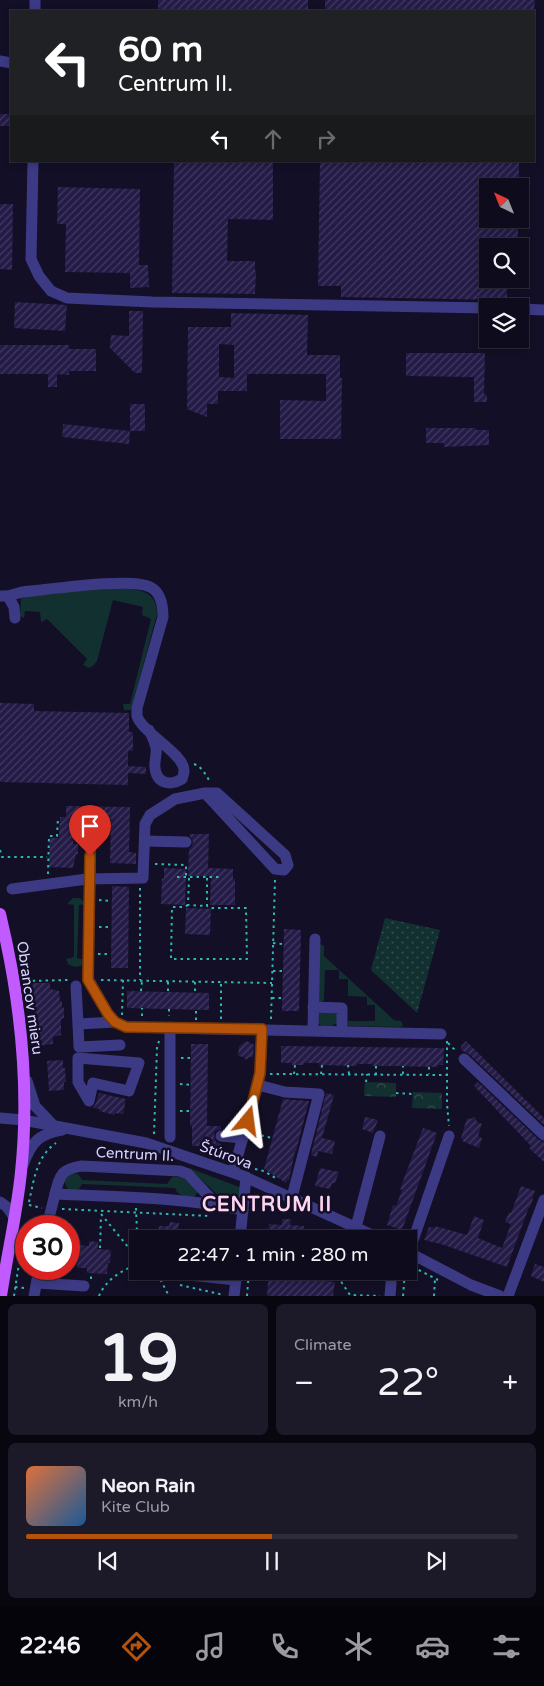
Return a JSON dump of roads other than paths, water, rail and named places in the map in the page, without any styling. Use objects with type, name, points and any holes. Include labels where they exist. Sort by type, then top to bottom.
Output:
[{"type":"main road","name":"Obrancov mieru","points":[[0,914],[14,982],[23,1059],[21,1171],[1,1296]]},
{"type":"street","points":[[33,162],[31,259],[39,276],[51,291],[67,298],[152,302],[479,308]]},
{"type":"street","points":[[529,309],[544,310]]},
{"type":"street","points":[[14,618],[14,607],[4,596],[22,592],[112,584],[150,586],[162,601],[163,609],[137,708],[138,717],[181,762],[184,771],[182,779],[174,783],[166,783],[159,779],[155,768],[155,742],[149,730]]},
{"type":"street","points":[[12,889],[89,879],[143,878],[145,824],[150,815],[174,799],[205,793],[218,794],[285,855],[288,865],[284,870],[275,869],[205,793]]},
{"type":"street","points":[[91,824],[88,980],[108,1014],[119,1020],[126,1027],[407,1032],[444,1038]]},
{"type":"street","points":[[145,842],[186,842]]},
{"type":"street","points":[[313,1030],[314,939]]},
{"type":"street","points":[[73,983],[78,1024],[78,1047],[120,1045]]},
{"type":"street","points":[[313,1007],[342,1008],[342,1031]]},
{"type":"street","points":[[78,1024],[119,1020]]},
{"type":"street","name":"Centrum II.","points":[[170,1028],[170,1137]]},
{"type":"street","points":[[233,1172],[248,1136],[259,1079],[262,1029]]},
{"type":"street","points":[[78,1058],[139,1063],[130,1091],[93,1083],[89,1101],[78,1082],[78,1058]]},
{"type":"street","points":[[21,1171],[27,1154],[35,1140],[60,1128],[34,1106],[23,1059]]},
{"type":"street","points":[[464,1059],[544,1135]]},
{"type":"street","points":[[259,1079],[285,1092],[319,1094],[292,1197]]},
{"type":"street","name":"Štúrova","points":[[0,1118],[23,1120],[146,1143],[246,1177],[362,1230]]},
{"type":"street","points":[[221,1136],[248,1136]]},
{"type":"street","points":[[356,1227],[380,1136]]},
{"type":"street","points":[[416,1230],[449,1136]]},
{"type":"street","name":"Centrum II.","points":[[49,1215],[60,1176],[66,1170],[82,1166],[180,1171],[188,1174],[215,1210]]},
{"type":"street","points":[[241,1230],[246,1177]]},
{"type":"street","points":[[55,1194],[136,1198],[215,1210],[242,1210]]},
{"type":"street","points":[[508,1296],[544,1200]]},
{"type":"street","points":[[0,1202],[14,1217]]},
{"type":"street","points":[[417,1257],[471,1285],[500,1296]]},
{"type":"street","points":[[34,1296],[38,1280]]},
{"type":"street","points":[[230,1295],[234,1280]]},
{"type":"street","points":[[390,1296],[391,1280]]},
{"type":"street","points":[[37,1283],[84,1286]]},
{"type":"district","name":"CENTRUM II","points":[[267,1204]]}]
